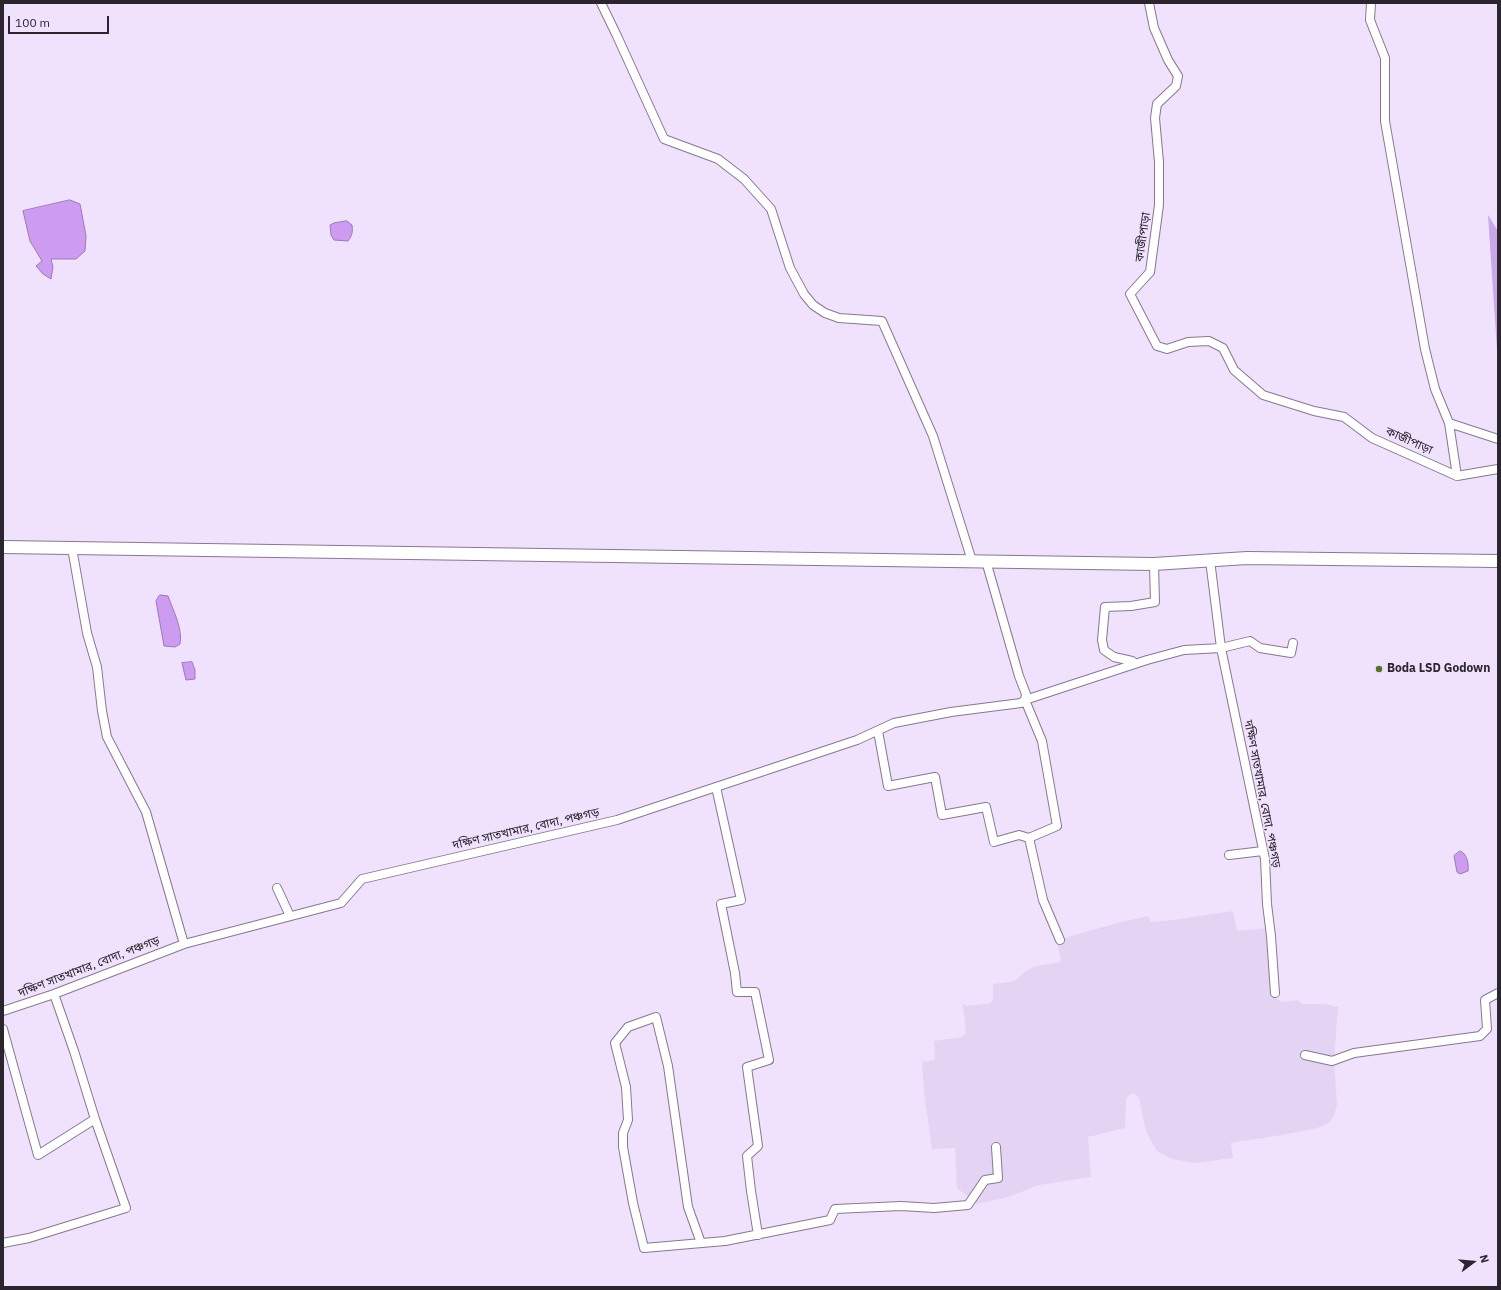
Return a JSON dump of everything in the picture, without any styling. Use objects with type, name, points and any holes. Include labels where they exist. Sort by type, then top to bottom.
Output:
[{"type":"highway","points":[[3,547],[1154,564],[1247,558],[1498,561]]},
{"type":"street","points":[[601,3],[664,139],[718,159],[744,179],[771,209],[790,268],[804,294],[813,305],[825,313],[839,318],[882,321],[933,436],[972,561]]},
{"type":"street","name":"কাজীপাড়া","points":[[1149,3],[1154,28],[1168,60],[1178,76],[1176,86],[1157,104],[1155,118],[1160,162],[1159,205],[1150,272],[1130,294],[1157,346],[1167,349],[1188,342],[1209,340],[1223,348],[1234,370],[1264,395],[1314,411],[1344,417],[1372,438],[1457,476]]},
{"type":"street","name":"কাজীপাড়া","points":[[1371,3],[1370,20],[1386,58],[1385,121],[1425,349],[1435,389],[1449,423],[1457,476]]},
{"type":"street","points":[[1449,423],[1498,438]]},
{"type":"street","points":[[1457,476],[1498,469]]},
{"type":"street","points":[[72,548],[87,633],[97,667],[107,737],[146,812],[184,944]]},
{"type":"street","name":"দক্ষিণ সাতখামার, বোদা, পঞ্চগড়","points":[[1210,560],[1221,648],[1265,859],[1267,904],[1275,993]]},
{"type":"street","points":[[878,731],[888,786],[935,778],[942,815],[986,807],[994,842],[1019,835],[1029,838],[1057,826],[1042,741],[1025,700],[1026,694],[1019,676],[986,561]]},
{"type":"street","points":[[1132,661],[1114,657],[1104,650],[1102,640],[1105,607],[1131,606],[1155,602],[1154,564]]},
{"type":"street","name":"দক্ষিণ সাতখামার, বোদা, পঞ্চগড়","points":[[3,1011],[54,994],[184,944],[341,903],[362,879],[618,820],[857,740],[894,723],[951,712],[1021,703],[1025,700],[1148,660],[1184,650],[1221,648],[1250,641],[1260,648],[1290,654],[1293,643]]},
{"type":"street","points":[[716,787],[741,900],[721,904],[735,973],[737,992],[755,992],[769,1060],[747,1067],[758,1146],[747,1156],[758,1234]]},
{"type":"street","points":[[1029,838],[1043,900],[1060,940]]},
{"type":"street","points":[[1229,855],[1263,851]]},
{"type":"street","points":[[277,888],[290,916]]},
{"type":"street","points":[[1305,1055],[1332,1061],[1354,1053],[1480,1036],[1486,1029],[1485,1000],[1498,993]]},
{"type":"street","points":[[3,1243],[29,1238],[126,1208],[54,994]]},
{"type":"street","points":[[701,1243],[688,1207],[668,1066],[656,1017],[628,1027],[615,1042],[626,1087],[628,1120],[623,1133],[623,1147],[632,1203],[644,1248],[725,1241],[830,1220],[835,1209],[901,1206],[934,1208],[968,1205],[985,1180],[998,1178],[996,1146]]},
{"type":"street","points":[[3,1029],[38,1155],[95,1119]]},
{"type":"shaded area","points":[[70,200],[80,204],[86,236],[85,251],[76,259],[51,259],[53,267],[51,279],[43,274],[36,266],[42,261],[30,241],[23,211]]},
{"type":"shaded area","points":[[1488,215],[1498,231],[1498,365]]},
{"type":"shaded area","points":[[347,221],[352,225],[352,234],[348,241],[334,240],[331,235],[330,225]]},
{"type":"shaded area","points":[[160,595],[168,596],[179,626],[181,638],[180,644],[175,647],[164,646],[156,601]]},
{"type":"shaded area","points":[[192,662],[195,670],[195,679],[186,680],[182,663]]},
{"type":"shaded area","points":[[1460,851],[1466,856],[1468,871],[1460,874],[1457,872],[1454,856]]},
{"type":"shaded area","points":[[1233,911],[1237,931],[1268,928],[1272,996],[1282,1002],[1298,1000],[1302,1004],[1325,1004],[1338,1007],[1334,1061],[1337,1104],[1334,1116],[1329,1123],[1317,1128],[1231,1143],[1233,1158],[1194,1163],[1172,1159],[1157,1151],[1146,1132],[1139,1098],[1134,1093],[1129,1095],[1126,1099],[1125,1128],[1088,1137],[1091,1177],[1039,1185],[1008,1197],[977,1204],[957,1188],[955,1148],[932,1149],[924,1092],[922,1062],[935,1060],[934,1041],[962,1037],[966,1033],[963,1004],[967,1006],[990,1003],[993,1000],[993,984],[1016,980],[1026,971],[1036,966],[1060,962],[1061,960],[1057,942],[1071,936],[1148,916],[1151,922]]},
{"type":"place","name":"Boda LSD Godown","points":[[1379,669]]}]
